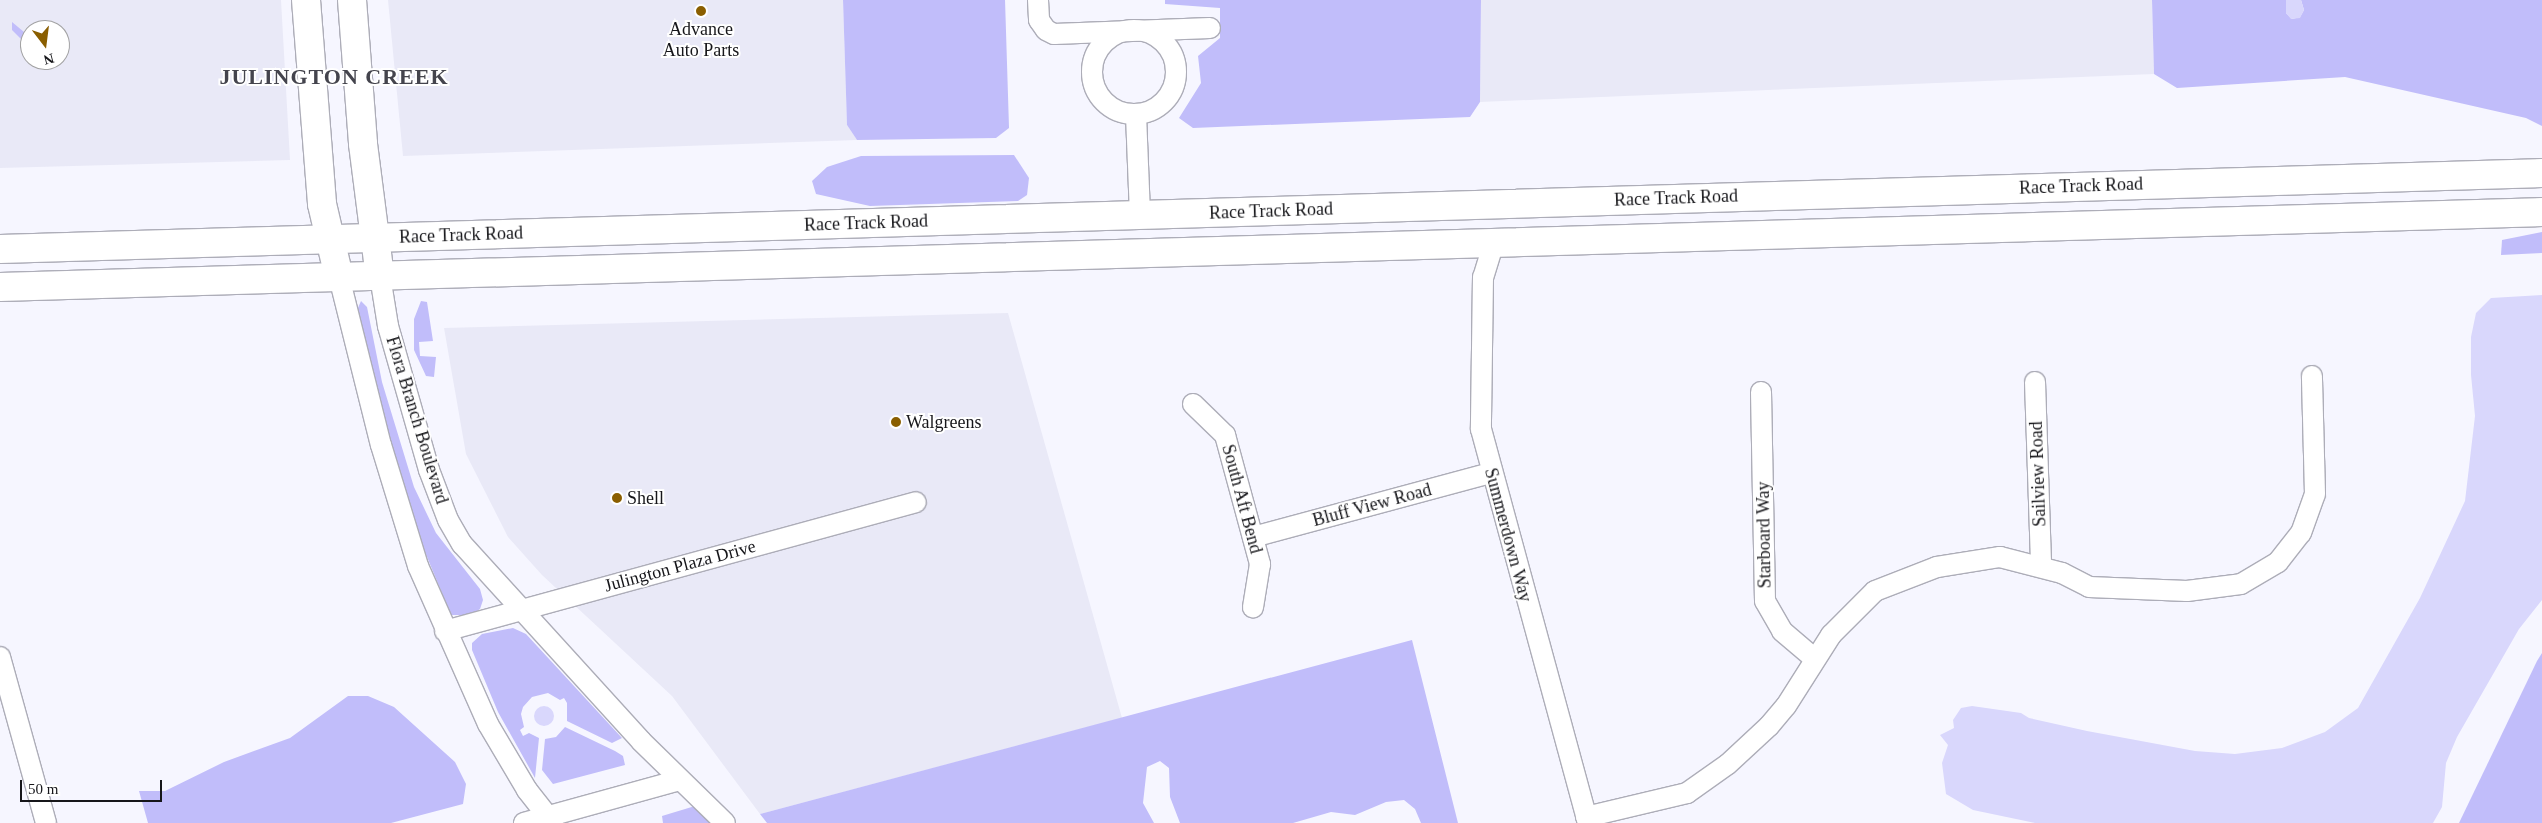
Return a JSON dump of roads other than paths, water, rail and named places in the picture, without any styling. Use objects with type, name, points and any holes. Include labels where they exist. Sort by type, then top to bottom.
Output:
[{"type":"main road","points":[[306,0],[322,204],[338,276]]},
{"type":"main road","name":"Flora Branch Boulevard","points":[[352,0],[374,237],[380,276]]},
{"type":"main road","name":"Race Track Road","points":[[0,249],[2542,172]]},
{"type":"main road","points":[[2001,189],[2002,228]]},
{"type":"main road","points":[[0,287],[2542,212]]},
{"type":"main road","points":[[1140,215],[1142,253]]},
{"type":"street","points":[[1038,0],[1039,20],[1046,30],[1054,34],[1210,28]]},
{"type":"street","points":[[1133,30],[1153,34],[1163,40],[1172,54],[1176,73],[1172,91],[1162,104],[1136,115],[1121,113],[1105,102],[1095,84],[1092,66],[1102,43],[1133,30]]},
{"type":"street","points":[[1136,115],[1140,215]]},
{"type":"street","name":"Summerdown Way","points":[[1494,242],[1483,277],[1481,430],[1491,473],[1587,820]]},
{"type":"street","points":[[338,276],[392,481],[418,566],[445,631],[488,724],[527,790],[551,820]]},
{"type":"street","name":"Flora Branch Boulevard","points":[[380,276],[388,326],[429,470],[448,520],[462,544],[520,609],[680,780],[725,823]]},
{"type":"street","points":[[1587,820],[1687,793],[1728,764],[1769,726],[1831,635],[1875,591],[1946,565],[2000,557],[2040,566],[2088,587],[2187,591],[2242,584],[2278,562],[2301,533],[2315,494],[2312,376]]},
{"type":"street","name":"Sailview Road","points":[[2035,382],[2040,566]]},
{"type":"street","name":"Starboard Way","points":[[1761,392],[1765,601],[1782,631],[1815,660]]},
{"type":"street","name":"South Aft Bend","points":[[1193,404],[1225,435],[1260,564],[1252,607]]},
{"type":"street","name":"Bluff View Road","points":[[1253,538],[1491,473]]},
{"type":"street","name":"Julington Plaza Drive","points":[[445,631],[916,502]]},
{"type":"street","points":[[0,657],[5,697],[46,823]]},
{"type":"street","points":[[524,823],[551,820],[680,780]]},
{"type":"water","points":[[2286,0],[2301,0],[2304,10],[2300,18],[2291,19],[2286,13]]},
{"type":"water","points":[[2542,295],[2542,600],[2519,629],[2457,737],[2446,763],[2442,807],[2433,823],[2035,823],[1973,810],[1946,794],[1942,763],[1948,745],[1940,735],[1954,728],[1953,720],[1961,708],[1972,706],[2021,713],[2029,718],[2087,731],[2195,751],[2235,754],[2282,748],[2325,732],[2358,708],[2420,598],[2465,501],[2475,416],[2471,375],[2471,337],[2476,313],[2491,298]]},
{"type":"water","points":[[544,706],[551,709],[554,716],[551,723],[544,726],[537,723],[534,716],[537,709]]},
{"type":"place","name":"Advance Auto Parts","points":[[701,11]]},
{"type":"place","name":"Walgreens","points":[[896,422]]},
{"type":"place","name":"Shell","points":[[617,498]]},
{"type":"district","name":"JULINGTON CREEK","points":[[334,77]]}]
